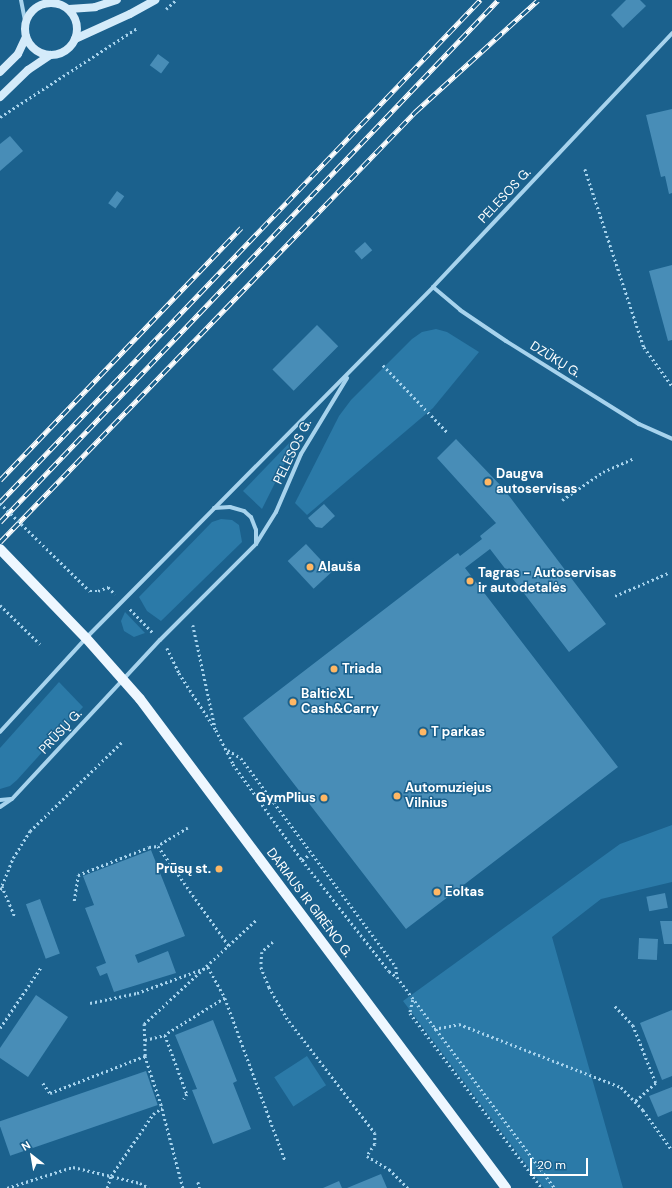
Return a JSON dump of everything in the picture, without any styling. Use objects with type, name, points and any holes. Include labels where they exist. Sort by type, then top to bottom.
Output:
[{"type":"main road","points":[[0,72],[18,54],[26,37],[26,20],[35,7],[49,1],[69,9],[95,7],[117,0]]},
{"type":"main road","points":[[0,97],[28,70],[50,55],[64,51],[75,39],[130,14],[155,0]]},
{"type":"main road","points":[[69,9],[77,23],[75,39]]},
{"type":"main road","points":[[26,37],[35,50],[50,55]]},
{"type":"main road","name":"DARIAUS IR GIRĖNO G.","points":[[0,549],[124,678],[506,1188]]},
{"type":"street","points":[[21,0],[26,20]]},
{"type":"street","name":"PELESOS G.","points":[[86,638],[434,287],[672,33]]},
{"type":"street","name":"DZŪKŲ G.","points":[[434,287],[460,310],[506,341],[639,424],[672,439]]},
{"type":"street","name":"PELESOS G.","points":[[124,678],[256,544],[276,512],[301,454],[351,372]]},
{"type":"street","points":[[214,508],[230,507],[244,511],[251,517],[256,530],[256,544]]},
{"type":"street","points":[[0,732],[86,638]]},
{"type":"street","name":"PRŪSŲ G.","points":[[0,807],[12,799],[124,678]]},
{"type":"street","points":[[0,800],[12,799]]},
{"type":"path","points":[[164,11],[176,0]]},
{"type":"path","points":[[0,117],[139,26]]},
{"type":"path","points":[[585,169],[644,347],[672,386]]},
{"type":"path","points":[[383,365],[447,432]]},
{"type":"path","points":[[562,500],[602,472],[634,458]]},
{"type":"path","points":[[0,503],[90,591],[98,591],[108,587],[170,651],[179,673],[216,730],[227,750],[232,764],[302,860],[389,971],[397,977],[434,1029],[555,1188]]},
{"type":"path","points":[[615,596],[668,572]]},
{"type":"path","points":[[0,604],[40,644]]},
{"type":"path","points":[[192,624],[216,730]]},
{"type":"path","points":[[0,890],[13,858],[30,831],[122,742]]},
{"type":"path","points":[[227,750],[241,758],[310,854],[396,967],[397,977]]},
{"type":"path","points":[[74,901],[78,875],[149,847],[158,846],[188,828]]},
{"type":"path","points":[[158,846],[229,946]]},
{"type":"path","points":[[302,860],[310,854]]},
{"type":"path","points":[[1,886],[15,916]]},
{"type":"path","points":[[182,1188],[162,1108],[145,1056],[144,1024],[208,967],[256,920]]},
{"type":"path","points":[[273,942],[262,952],[261,967],[269,987],[289,1021],[375,1134],[375,1144],[367,1156],[389,1169],[408,1188]]},
{"type":"path","points":[[0,1028],[41,967]]},
{"type":"path","points":[[208,967],[225,998],[285,1160]]},
{"type":"path","points":[[90,1003],[137,993],[208,967]]},
{"type":"path","points":[[145,1040],[165,1035],[225,998]]},
{"type":"path","points":[[413,999],[410,1013],[542,1188]]},
{"type":"path","points":[[615,1006],[632,1025],[656,1083],[635,1102]]},
{"type":"path","points":[[434,1029],[459,1024],[621,1087],[635,1102],[672,1150]]},
{"type":"path","points":[[165,1035],[187,1094],[184,1099]]},
{"type":"path","points":[[43,1083],[50,1093],[145,1056]]},
{"type":"path","points":[[107,1188],[111,1176],[153,1114],[162,1108]]},
{"type":"path","points":[[7,1188],[73,1167],[140,1183],[149,1188]]},
{"type":"path","points":[[198,1182],[200,1188]]},
{"type":"shaded area","points":[[436,329],[447,332],[479,352],[433,408],[307,515],[295,503],[339,416],[351,400],[412,339],[422,332]]},
{"type":"shaded area","points":[[295,437],[297,439],[262,509],[243,491]]},
{"type":"shaded area","points":[[221,519],[232,520],[239,525],[242,542],[161,621],[147,611],[139,597],[212,522]]},
{"type":"shaded area","points":[[125,612],[145,633],[134,637],[124,631],[121,621]]},
{"type":"shaded area","points":[[59,682],[83,707],[17,780],[10,786],[0,789],[0,748]]},
{"type":"shaded area","points":[[672,825],[672,882],[601,899],[552,937],[623,1188],[544,1188],[403,1001],[620,844]]},
{"type":"shaded area","points":[[307,1056],[326,1085],[293,1107],[274,1077]]},
{"type":"building","points":[[626,0],[640,0],[646,6],[623,28],[611,15]]},
{"type":"building","points":[[158,54],[169,62],[161,74],[150,65]]},
{"type":"building","points":[[672,109],[672,193],[669,194],[665,176],[661,177],[646,115]]},
{"type":"building","points":[[10,136],[23,151],[0,171],[0,144]]},
{"type":"building","points":[[117,191],[124,196],[115,208],[108,203]]},
{"type":"building","points":[[365,242],[372,250],[362,259],[354,251]]},
{"type":"building","points":[[672,265],[672,340],[668,341],[649,271]]},
{"type":"building","points":[[317,325],[338,346],[294,391],[272,370]]},
{"type":"building","name":"T parkas","points":[[456,439],[503,488],[606,624],[569,652],[490,549],[465,568],[618,767],[406,929],[243,718],[455,555],[458,553],[460,556],[482,539],[480,536],[496,523],[437,458]]},
{"type":"building","points":[[324,504],[335,516],[322,528],[316,527],[308,518]]},
{"type":"building","name":"Alauša","points":[[306,544],[332,572],[314,589],[288,561]]},
{"type":"building","points":[[151,850],[185,936],[135,955],[138,963],[168,951],[176,973],[114,992],[107,973],[100,976],[96,967],[106,963],[85,908],[94,905],[83,876]]},
{"type":"building","points":[[665,893],[668,908],[649,911],[646,897]]},
{"type":"building","points":[[40,899],[60,954],[46,959],[26,904]]},
{"type":"building","points":[[660,921],[672,921],[672,944],[664,944]]},
{"type":"building","points":[[639,938],[658,939],[657,960],[638,959]]},
{"type":"building","points":[[36,995],[68,1017],[28,1077],[0,1058],[0,1048]]},
{"type":"building","points":[[672,1010],[672,1076],[662,1080],[640,1023]]},
{"type":"building","points":[[213,1020],[237,1081],[233,1083],[251,1129],[213,1144],[192,1090],[197,1089],[175,1035]]},
{"type":"building","points":[[146,1071],[158,1105],[10,1156],[0,1126],[0,1121]]},
{"type":"building","points":[[672,1087],[672,1111],[658,1117],[649,1096]]},
{"type":"building","points":[[381,1174],[387,1188],[347,1188]]},
{"type":"building","points":[[339,1181],[342,1188],[323,1188]]},
{"type":"railway","points":[[0,502],[480,0]]},
{"type":"railway","points":[[0,522],[498,0]]},
{"type":"railway","points":[[0,542],[415,112],[538,0]]},
{"type":"railway","points":[[0,480],[241,228]]},
{"type":"place","name":"Daugva autoservisas","points":[[488,482]]},
{"type":"place","name":"Alauša","points":[[310,567]]},
{"type":"place","name":"Tagras - Autoservisas ir autodetalės","points":[[470,581]]},
{"type":"place","name":"Triada","points":[[334,669]]},
{"type":"place","name":"BalticXL Cash&Carry","points":[[293,702]]},
{"type":"place","name":"T parkas","points":[[423,732]]},
{"type":"place","name":"Automuziejus Vilnius","points":[[397,796]]},
{"type":"place","name":"GymPlius","points":[[324,798]]},
{"type":"place","name":"Prūsų st.","points":[[219,869]]},
{"type":"place","name":"Eoltas","points":[[437,892]]}]
